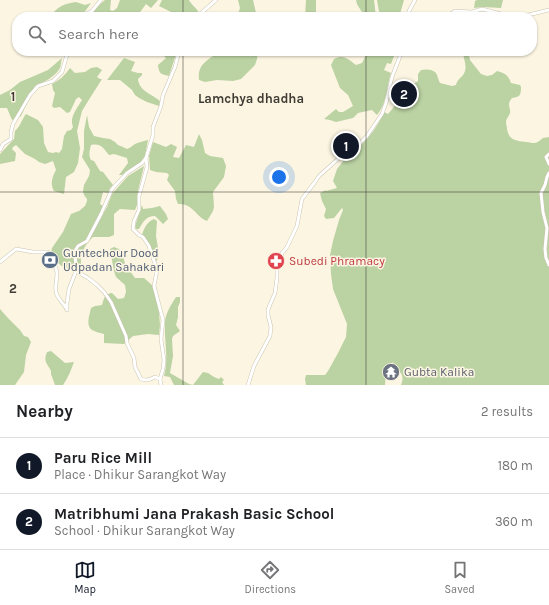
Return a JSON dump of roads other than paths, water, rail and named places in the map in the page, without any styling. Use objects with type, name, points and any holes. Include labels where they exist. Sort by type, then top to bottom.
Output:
[{"type":"street","points":[[90,12],[101,0]]},
{"type":"street","points":[[202,12],[216,0]]},
{"type":"street","points":[[409,12],[415,0]]},
{"type":"street","points":[[454,12],[472,12],[482,9],[494,12]]},
{"type":"street","points":[[537,13],[549,10]]},
{"type":"street","points":[[0,150],[3,144],[11,139],[11,132],[14,124],[30,96],[38,86],[53,81],[62,72],[67,56]]},
{"type":"street","points":[[0,262],[16,249],[33,252],[48,252],[54,262],[57,272],[56,293],[67,310],[69,289],[76,271],[75,251],[78,246],[87,241],[112,190],[127,174],[142,163],[146,158],[153,135],[153,126],[178,56]]},
{"type":"street","points":[[248,385],[254,366],[270,336],[271,327],[268,310],[275,293],[277,265],[299,221],[299,211],[302,199],[319,176],[338,159],[357,146],[367,136],[382,114],[392,77],[400,56]]},
{"type":"street","points":[[549,154],[546,157],[549,164]]},
{"type":"street","points":[[146,158],[147,167],[139,196],[139,210],[134,221],[133,229],[143,237],[149,246],[157,270],[154,286],[163,320],[161,338],[164,360],[160,379],[161,385]]},
{"type":"street","points":[[549,173],[541,193],[543,212],[547,228],[545,249],[546,258],[549,265]]},
{"type":"street","points":[[76,271],[101,288],[111,302],[134,358],[134,367],[141,379],[145,381],[155,377],[160,379]]},
{"type":"place","name":"Matribhumi Jana Prakash Basic School","points":[[404,94]]},
{"type":"place","name":"Paru Rice Mill","points":[[346,146]]},
{"type":"place","name":"Guntechour Dood Udpadan Sahakari","points":[[50,260]]},
{"type":"place","name":"Subedi Phramacy","points":[[276,261]]},
{"type":"place","name":"Gubta Kalika","points":[[391,372]]},
{"type":"district","name":"Lamchya dhadha","points":[[251,98]]}]
